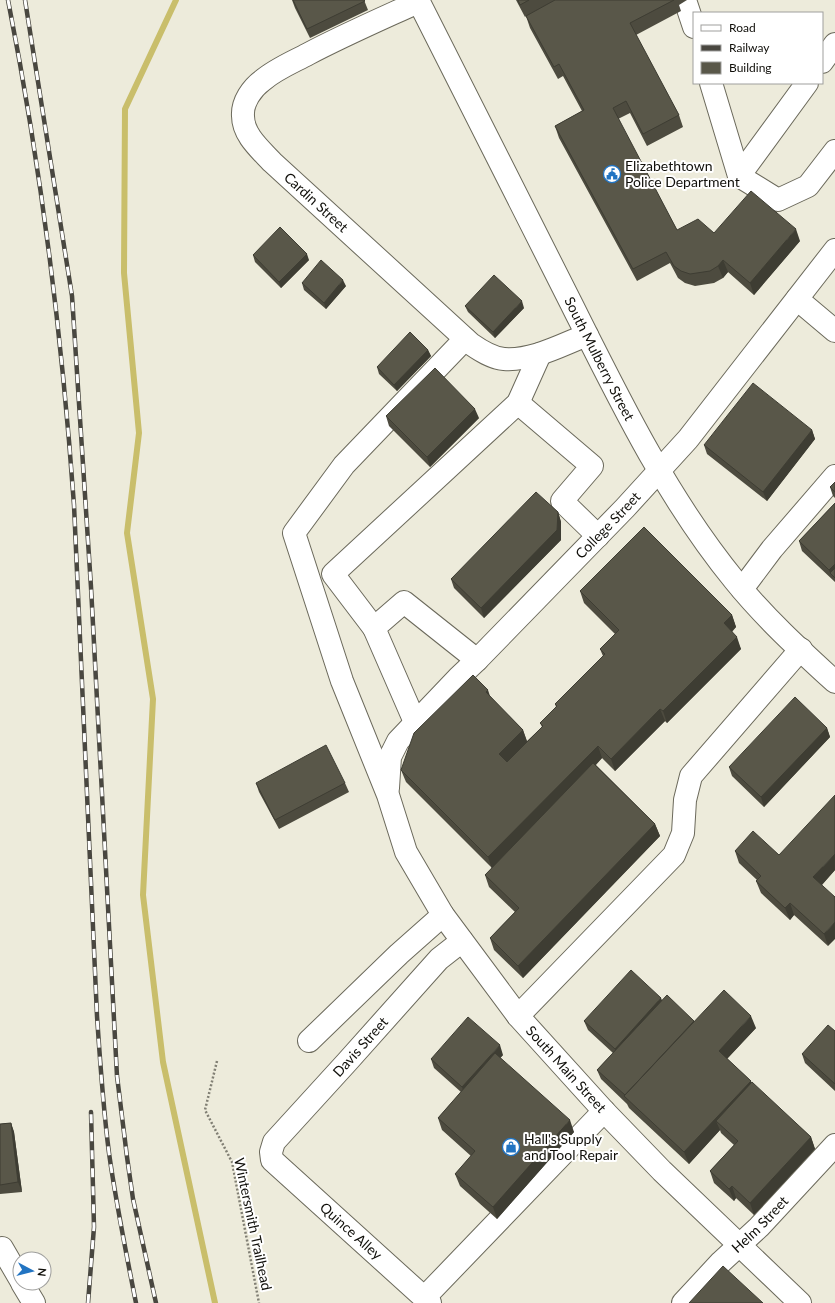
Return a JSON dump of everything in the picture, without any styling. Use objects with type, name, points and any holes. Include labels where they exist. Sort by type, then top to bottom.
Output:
[{"type":"street","points":[[685,0],[693,24]]},
{"type":"street","name":"South Mulberry Street","points":[[418,1],[587,335],[637,431],[667,483],[704,540],[742,589],[765,614],[835,682]]},
{"type":"street","name":"Cardin Street","points":[[418,1],[335,40],[276,71],[262,81],[252,91],[245,102],[243,116],[246,132],[272,162],[465,339],[487,354],[504,359],[540,354],[587,335]]},
{"type":"street","points":[[823,61],[835,44]]},
{"type":"street","points":[[711,84],[739,176],[778,200],[808,186],[835,150]]},
{"type":"street","points":[[739,176],[806,84]]},
{"type":"street","name":"College Street","points":[[388,796],[390,757],[398,741],[598,536],[688,439],[835,250]]},
{"type":"street","points":[[797,299],[835,331]]},
{"type":"street","points":[[388,796],[342,682],[294,533],[344,465],[465,339]]},
{"type":"street","points":[[416,722],[374,628],[333,574],[518,403],[540,354]]},
{"type":"street","points":[[518,403],[592,466],[562,501],[598,536]]},
{"type":"street","points":[[742,589],[772,549],[835,476]]},
{"type":"street","points":[[374,628],[404,602],[477,660]]},
{"type":"street","points":[[518,1016],[674,855],[683,833],[685,800],[691,776],[801,649]]},
{"type":"street","name":"South Main Street","points":[[388,796],[406,852],[443,915],[518,1016],[604,1111],[662,1171],[800,1303]]},
{"type":"street","points":[[309,1041],[399,954],[443,915]]},
{"type":"street","name":"Davis Street","points":[[272,1160],[271,1152],[274,1142],[439,959],[462,941]]},
{"type":"street","points":[[427,1301],[604,1111]]},
{"type":"street","name":"Helm Street","points":[[683,1303],[721,1262],[759,1227],[835,1145]]},
{"type":"street","name":"Quince Alley","points":[[272,1160],[427,1301]]},
{"type":"street","points":[[2,1248],[12,1265]]},
{"type":"street","points":[[27,1291],[34,1303]]},
{"type":"path","name":"Wintersmith Trailhead","points":[[217,1061],[205,1110],[232,1162],[259,1303]]},
{"type":"building","points":[[293,0],[364,0],[365,1],[307,29]]},
{"type":"building","points":[[518,0],[529,0],[520,5]]},
{"type":"building","name":"Elizabethtown Police Department","points":[[555,0],[674,0],[630,23],[679,115],[643,134],[626,101],[613,108],[677,230],[698,219],[714,233],[751,191],[796,229],[750,283],[723,260],[718,266],[710,271],[690,274],[681,271],[674,266],[666,252],[633,269],[555,126],[584,110],[559,64],[554,67],[526,16]]},
{"type":"building","points":[[280,227],[307,254],[279,282],[253,255]]},
{"type":"building","points":[[321,260],[343,280],[324,303],[302,283]]},
{"type":"building","points":[[494,275],[522,301],[493,332],[465,306]]},
{"type":"building","points":[[410,332],[428,350],[394,385],[377,367]]},
{"type":"building","points":[[435,368],[475,409],[427,457],[386,416]]},
{"type":"building","points":[[753,383],[812,430],[763,492],[704,445]]},
{"type":"building","points":[[835,482],[835,492],[830,487]]},
{"type":"building","points":[[536,492],[558,512],[557,530],[481,608],[451,579]]},
{"type":"building","points":[[835,503],[835,564],[829,570],[799,541]]},
{"type":"building","points":[[644,527],[732,615],[724,623],[737,637],[663,711],[660,709],[611,759],[598,746],[488,857],[401,770],[414,733],[473,675],[488,690],[486,692],[523,730],[499,754],[507,762],[543,726],[540,723],[557,706],[555,704],[605,654],[600,649],[619,630],[580,591]]},
{"type":"building","points":[[835,568],[835,578],[830,573]]},
{"type":"building","points":[[795,697],[827,728],[761,797],[729,767]]},
{"type":"building","points":[[326,745],[345,783],[275,820],[256,783]]},
{"type":"building","points":[[593,763],[655,824],[518,966],[490,938],[519,908],[485,875]]},
{"type":"building","points":[[835,795],[835,854],[813,877],[835,897],[835,922],[824,934],[790,903],[785,908],[756,881],[761,876],[735,851],[753,831],[779,855]]},
{"type":"building","points":[[631,970],[661,998],[615,1049],[584,1021]]},
{"type":"building","points":[[724,990],[751,1016],[719,1051],[751,1081],[684,1152],[624,1096]]},
{"type":"building","points":[[667,995],[694,1021],[625,1095],[597,1070]]},
{"type":"building","points":[[468,1017],[500,1045],[462,1087],[431,1059]]},
{"type":"building","points":[[828,1025],[835,1031],[835,1084],[802,1054]]},
{"type":"building","name":"Hall's Supply and Tool Repair","points":[[495,1053],[570,1120],[493,1207],[455,1174],[475,1151],[438,1118]]},
{"type":"building","points":[[752,1082],[811,1137],[750,1203],[732,1186],[729,1189],[710,1171],[738,1141],[716,1121]]},
{"type":"building","points":[[11,1123],[18,1182],[0,1185],[0,1124]]},
{"type":"building","points":[[723,1266],[763,1303],[689,1303]]},
{"type":"waterway","points":[[176,0],[125,109],[124,273],[139,433],[127,533],[153,699],[143,895],[163,1062],[215,1303]]},
{"type":"railway","points":[[8,0],[31,126],[57,315],[74,505],[97,1016],[102,1084],[112,1172],[121,1228],[136,1303]]},
{"type":"railway","points":[[25,0],[72,296],[91,587],[117,1076],[133,1199],[156,1303]]},
{"type":"railway","points":[[88,1303],[94,1227],[91,1112]]},
{"type":"place","name":"Elizabethtown Police Department","points":[[612,174]]},
{"type":"place","name":"Hall's Supply and Tool Repair","points":[[511,1147]]}]
